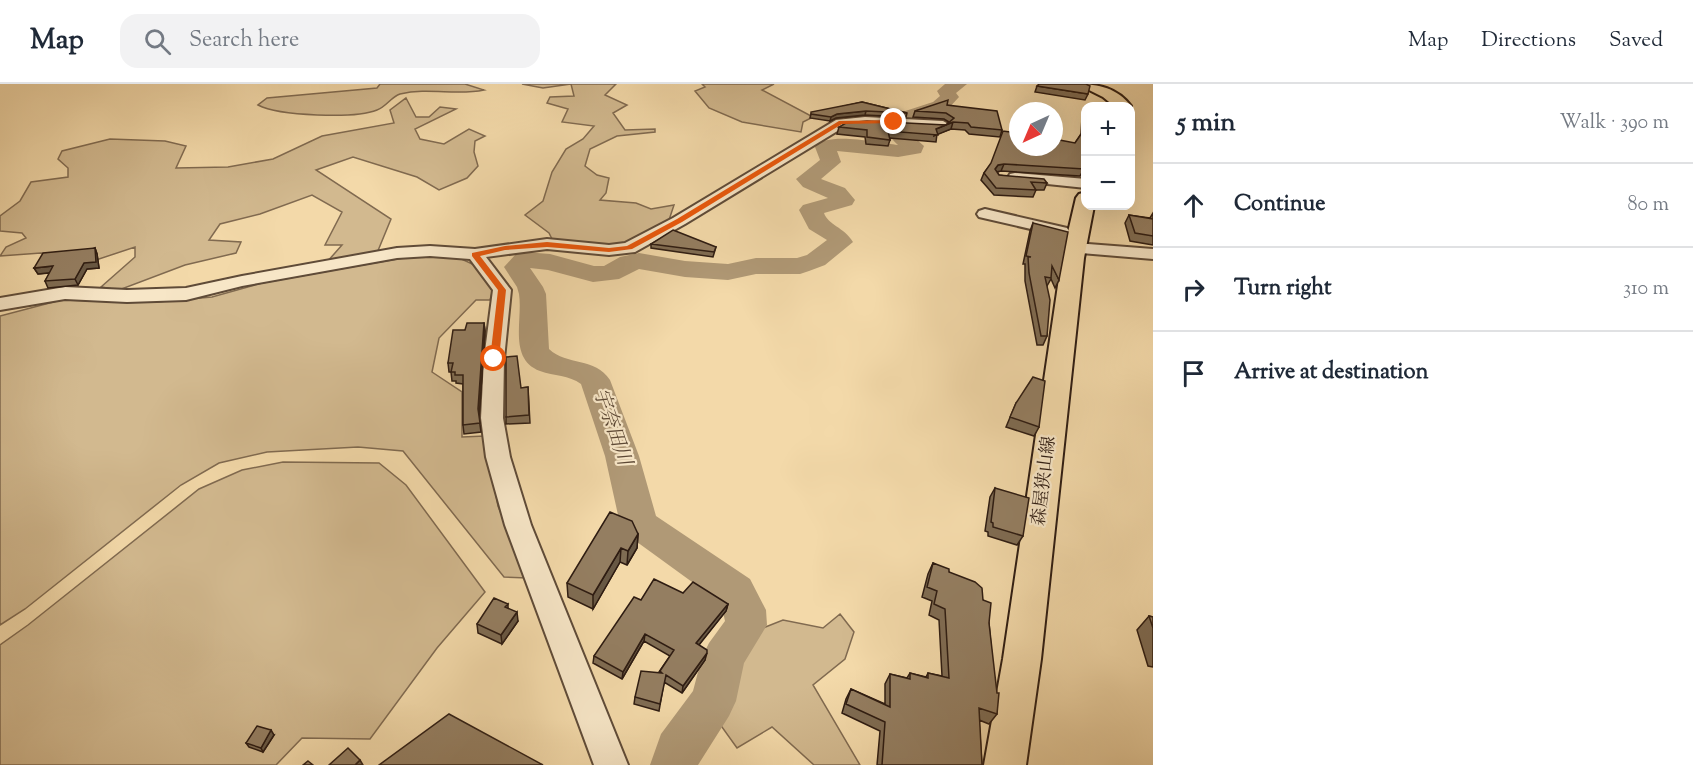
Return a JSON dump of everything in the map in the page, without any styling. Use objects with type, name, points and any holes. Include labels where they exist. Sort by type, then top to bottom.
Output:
[{"type":"main road","points":[[1085,84],[1108,94],[1119,102]]},
{"type":"main road","name":"森屋狭山線","points":[[1005,765],[1023,659],[1076,241],[1083,210]]},
{"type":"street","points":[[0,304],[65,293],[127,296],[186,294],[242,281],[397,254],[430,251],[475,254],[505,248],[547,244],[609,250],[629,248],[679,221],[841,123],[899,122],[944,125]]},
{"type":"street","points":[[1001,177],[1081,184]]},
{"type":"street","points":[[985,214],[1076,241],[1153,254]]},
{"type":"street","points":[[475,254],[502,290],[494,359],[493,407],[498,457],[518,525],[610,765]]},
{"type":"shaded area","points":[[380,84],[465,84],[484,90],[474,92],[421,91],[400,94],[377,110],[352,115],[299,114],[258,105],[267,98],[377,88]]},
{"type":"shaded area","points":[[522,84],[571,84],[543,88]]},
{"type":"shaded area","points":[[571,84],[616,84],[605,95],[627,105],[613,113],[625,130],[655,129],[655,132],[617,136],[590,149],[585,166],[597,175],[609,178],[606,193],[600,200],[636,203],[651,209],[674,205],[669,220],[624,246],[554,243],[549,233],[525,215],[543,201],[552,172],[566,149],[583,139],[594,126],[562,122],[568,109],[547,103],[550,97],[574,96]]},
{"type":"shaded area","points":[[702,84],[774,84],[762,90],[813,117],[803,122],[801,132],[742,122],[709,108],[695,91],[705,87]]},
{"type":"shaded area","points":[[406,98],[416,117],[429,117],[440,107],[456,109],[415,129],[420,139],[444,144],[469,129],[485,136],[475,141],[474,152],[478,166],[467,178],[439,190],[417,177],[353,157],[316,170],[391,219],[377,253],[327,262],[342,245],[325,245],[342,212],[312,195],[260,214],[220,224],[209,240],[241,242],[236,253],[185,265],[119,290],[101,287],[135,257],[135,247],[93,261],[41,253],[0,256],[6,247],[26,238],[22,233],[0,231],[0,216],[20,201],[31,182],[68,177],[68,168],[58,159],[62,151],[110,139],[165,141],[186,146],[176,168],[228,167],[273,159],[322,136],[394,123],[390,110]]},
{"type":"shaded area","points":[[455,256],[481,268],[494,286],[490,300],[476,300],[439,338],[432,372],[462,392],[462,437],[485,436],[498,506],[527,578],[504,577],[403,451],[358,447],[267,452],[219,463],[181,485],[25,609],[0,625],[0,316],[61,300],[156,302],[212,297],[262,283],[409,257]]},
{"type":"shaded area","points":[[283,462],[379,463],[406,485],[485,592],[437,648],[370,739],[302,738],[276,765],[0,765],[0,645],[199,489],[242,470]]},
{"type":"shaded area","points":[[840,614],[854,632],[845,659],[813,685],[860,765],[814,765],[772,727],[737,748],[699,695],[706,675],[738,638],[783,620],[823,628]]},
{"type":"building","points":[[1039,84],[1086,84],[1090,86],[1088,94],[1037,86]]},
{"type":"building","points":[[948,100],[947,105],[997,111],[1002,130],[971,127],[968,123],[953,122],[946,125],[954,118],[946,113],[915,111]]},
{"type":"building","points":[[862,102],[907,113],[866,111],[837,114],[831,117],[811,114],[811,112]]},
{"type":"building","points":[[867,121],[946,125],[936,129],[938,135],[888,131],[890,140],[867,137],[867,130],[839,127],[846,123]]},
{"type":"building","points":[[1003,131],[1009,132],[1009,156],[1063,156],[1063,141],[1075,143],[1081,134],[1081,169],[1004,164],[998,165],[995,169],[999,175],[1044,179],[1047,183],[1031,182],[1036,190],[996,188],[984,173],[991,163]]},
{"type":"building","points":[[1129,215],[1153,219],[1153,236],[1135,233]]},
{"type":"building","points":[[1033,223],[1068,232],[1059,280],[1052,266],[1051,278],[1045,277],[1050,300],[1047,336],[1041,336],[1029,273],[1028,257],[1031,257],[1026,256]]},
{"type":"building","points":[[673,230],[716,247],[714,252],[651,244]]},
{"type":"building","points":[[95,248],[96,262],[84,263],[75,279],[45,281],[53,266],[34,268],[43,253]]},
{"type":"building","points":[[467,323],[484,323],[478,409],[480,423],[463,425],[463,375],[455,375],[455,372],[451,372],[453,363],[448,363],[453,330],[465,330]]},
{"type":"building","points":[[517,356],[521,388],[528,387],[529,415],[506,417],[506,357]]},
{"type":"building","points":[[1033,377],[1045,381],[1039,427],[1010,417]]},
{"type":"building","points":[[995,488],[1029,498],[1023,536],[993,527],[991,522]]},
{"type":"building","points":[[610,512],[632,521],[638,534],[628,551],[621,548],[593,595],[567,583]]},
{"type":"building","points":[[933,563],[975,582],[982,588],[983,600],[991,603],[989,623],[997,693],[999,693],[997,714],[979,708],[982,765],[882,765],[885,722],[846,704],[851,689],[890,707],[890,674],[910,679],[910,673],[928,678],[928,673],[949,678],[945,609],[934,604],[937,591],[927,587]]},
{"type":"building","points":[[654,579],[683,593],[693,582],[728,604],[696,643],[707,650],[707,653],[683,686],[666,675],[660,704],[635,697],[641,671],[662,673],[660,671],[674,650],[645,634],[623,672],[594,656],[634,597],[641,600]]},
{"type":"building","points":[[494,598],[508,604],[505,607],[517,612],[501,635],[477,624]]},
{"type":"building","points":[[449,714],[543,765],[379,765]]},
{"type":"building","points":[[257,726],[271,730],[261,748],[246,743]]},
{"type":"building","points":[[348,748],[360,760],[355,765],[329,765]]},
{"type":"waterway","name":"宇奈田川","points":[[674,765],[678,751],[713,701],[724,657],[746,625],[745,610],[736,591],[639,524],[622,456],[595,380],[579,370],[548,363],[537,354],[533,344],[532,294],[528,283],[517,267],[524,260],[550,262],[593,274],[610,273],[629,262],[639,261],[685,269],[728,272],[756,266],[800,266],[816,260],[841,242],[834,233],[817,224],[811,210],[844,200],[837,193],[807,179],[831,162],[825,147],[832,144],[898,151],[914,149],[914,146],[902,139],[898,132],[900,119],[940,106],[950,97],[946,91],[958,84]]},
{"type":"route","points":[[494,359],[502,290],[475,254],[487,250],[547,244],[609,250],[629,248],[679,221],[841,123],[850,121],[894,122]]}]
